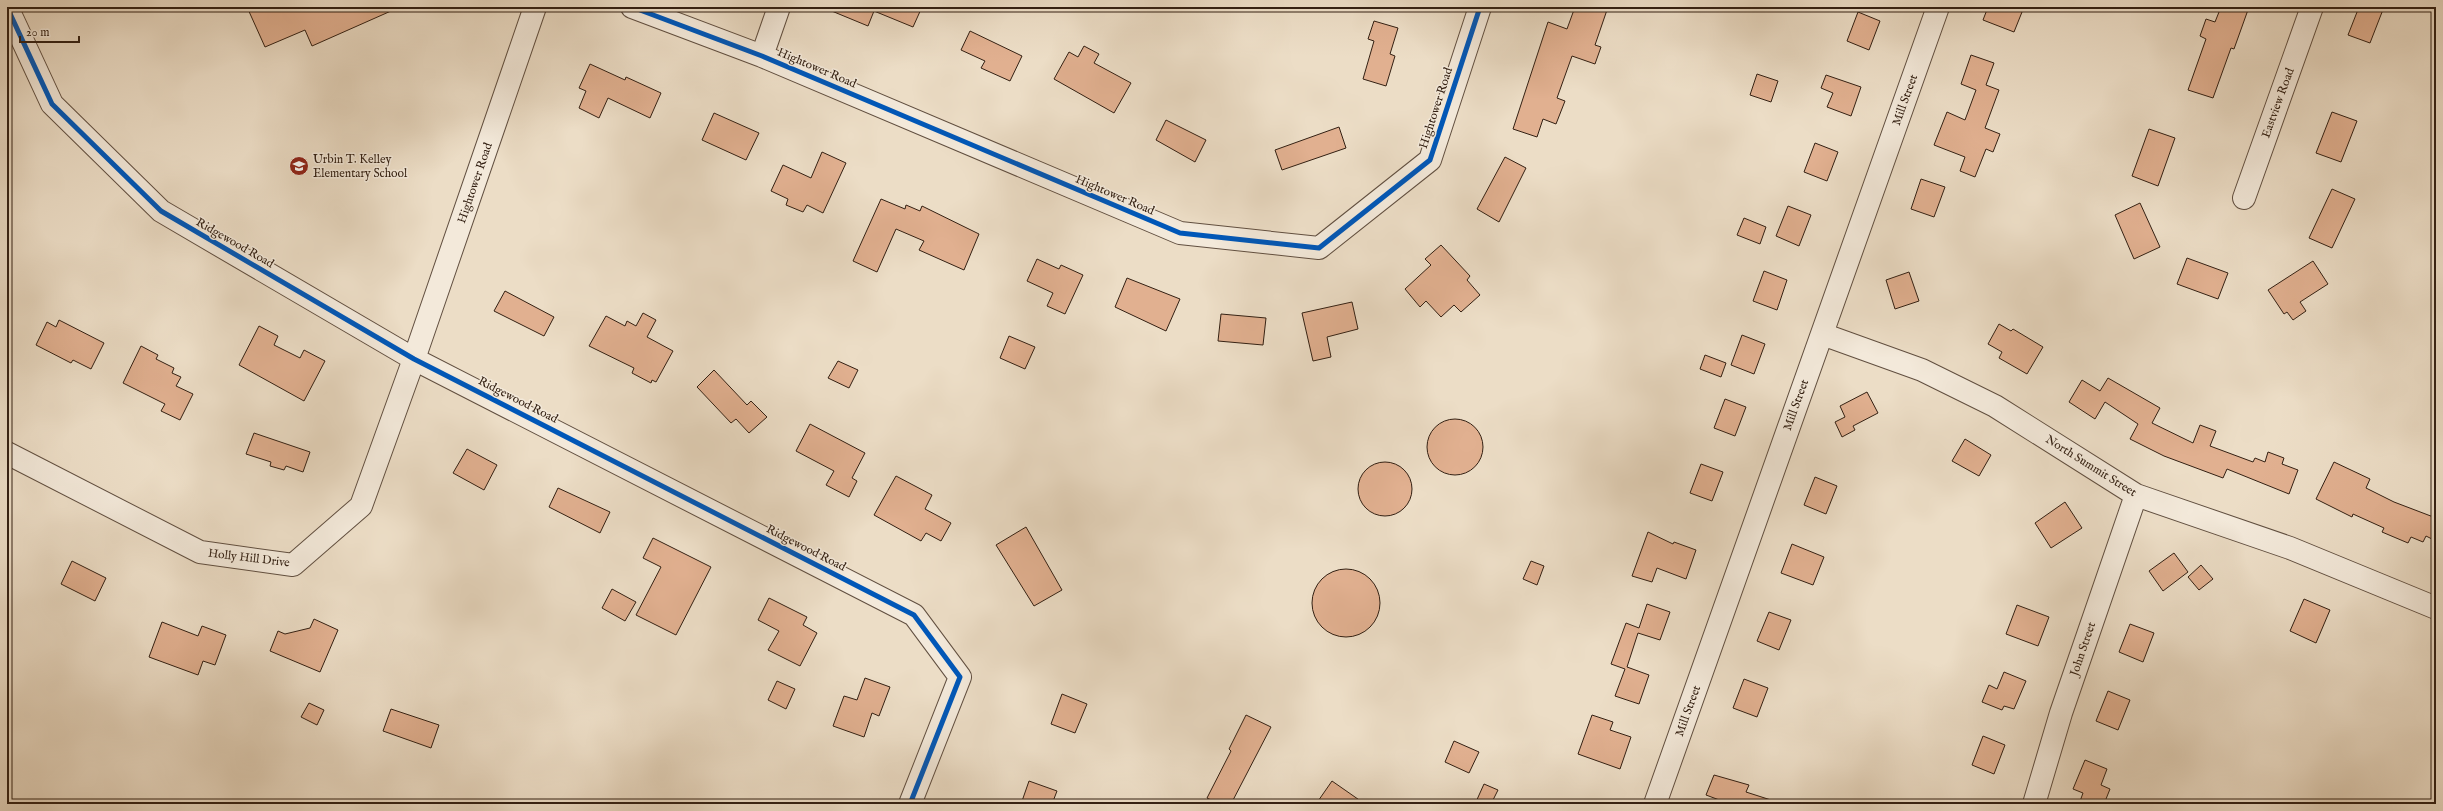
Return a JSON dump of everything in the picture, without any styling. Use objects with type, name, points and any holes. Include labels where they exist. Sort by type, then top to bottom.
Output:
[{"type":"street","name":"Ridgewood Road","points":[[7,7],[52,104],[161,211],[414,359],[914,615],[960,677],[910,804]]},
{"type":"street","name":"Hightower Road","points":[[414,359],[535,7]]},
{"type":"street","name":"Hightower Road","points":[[632,7],[762,56],[1180,233],[1319,248],[1430,160],[1480,7]]},
{"type":"street","points":[[762,56],[779,7]]},
{"type":"street","name":"Mill Street","points":[[1655,804],[1938,7]]},
{"type":"street","name":"Eastview Road","points":[[2244,198],[2312,7]]},
{"type":"street","name":"North Summit Street","points":[[1822,334],[1922,370],[1995,406],[2136,495],[2290,548],[2436,608]]},
{"type":"street","name":"Holly Hill Drive","points":[[7,453],[200,552],[293,565],[361,506],[414,359]]},
{"type":"street","name":"John Street","points":[[2034,804],[2061,713],[2136,495]]},
{"type":"building","points":[[247,7],[400,7],[312,46],[305,30],[265,47]]},
{"type":"building","points":[[822,7],[922,7],[913,27],[874,11],[868,26]]},
{"type":"building","points":[[1575,7],[1608,7],[1595,45],[1601,47],[1595,64],[1572,56],[1557,98],[1565,101],[1556,124],[1543,119],[1537,137],[1513,129],[1548,22],[1567,29]]},
{"type":"building","points":[[1988,7],[2024,7],[2014,32],[1983,20]]},
{"type":"building","points":[[2221,7],[2249,7],[2234,49],[2231,48],[2213,98],[2188,90],[2206,39],[2200,36],[2206,19],[2215,22]]},
{"type":"building","points":[[2359,7],[2384,7],[2370,43],[2348,35]]},
{"type":"building","points":[[1858,12],[1880,21],[1869,50],[1847,41]]},
{"type":"building","points":[[1374,21],[1398,28],[1390,54],[1395,56],[1386,86],[1363,79],[1374,41],[1368,39]]},
{"type":"building","points":[[970,31],[1022,56],[1010,81],[981,68],[985,61],[961,50]]},
{"type":"building","points":[[1084,46],[1099,54],[1094,63],[1131,83],[1114,113],[1054,79],[1069,52],[1078,57]]},
{"type":"building","points":[[1971,55],[1994,63],[1986,85],[1999,90],[1985,128],[2000,134],[1993,152],[1986,149],[1975,177],[1960,171],[1965,157],[1934,145],[1947,112],[1965,120],[1976,90],[1961,84]]},
{"type":"building","points":[[590,64],[625,80],[626,77],[661,93],[650,118],[608,98],[599,118],[579,108],[586,91],[579,88]]},
{"type":"building","points":[[1757,74],[1778,81],[1771,102],[1750,95]]},
{"type":"building","points":[[1826,75],[1861,87],[1851,116],[1827,107],[1833,93],[1821,88]]},
{"type":"building","points":[[2332,112],[2357,121],[2341,162],[2316,153]]},
{"type":"building","points":[[714,113],[759,133],[746,160],[702,140]]},
{"type":"building","points":[[1166,120],[1206,140],[1195,162],[1156,140]]},
{"type":"building","points":[[1339,127],[1346,148],[1282,170],[1275,150]]},
{"type":"building","points":[[2149,129],[2175,138],[2158,186],[2132,176]]},
{"type":"building","points":[[1815,143],[1838,152],[1827,181],[1804,172]]},
{"type":"building","points":[[822,152],[846,163],[823,213],[807,205],[803,212],[786,205],[788,199],[771,191],[783,165],[811,178]]},
{"type":"building","points":[[1505,157],[1526,168],[1499,222],[1477,209]]},
{"type":"building","points":[[1921,179],[1945,187],[1934,217],[1911,209]]},
{"type":"building","points":[[2332,189],[2355,199],[2332,248],[2309,238]]},
{"type":"building","points":[[881,199],[905,209],[906,205],[920,211],[922,206],[979,234],[964,270],[919,250],[924,241],[896,229],[877,272],[853,261]]},
{"type":"building","points":[[2140,203],[2160,247],[2134,259],[2115,215]]},
{"type":"building","points":[[1788,206],[1811,215],[1799,246],[1776,236]]},
{"type":"building","points":[[1744,218],[1766,227],[1760,244],[1737,235]]},
{"type":"building","points":[[1441,245],[1470,276],[1467,280],[1480,295],[1461,312],[1454,305],[1441,317],[1426,301],[1420,307],[1405,289],[1431,265],[1425,259]]},
{"type":"building","points":[[2187,258],[2228,273],[2218,299],[2177,284]]},
{"type":"building","points":[[1037,259],[1059,269],[1061,265],[1083,275],[1065,314],[1047,306],[1053,293],[1027,281]]},
{"type":"building","points":[[2313,261],[2328,284],[2300,302],[2306,311],[2293,320],[2287,312],[2284,314],[2268,290]]},
{"type":"building","points":[[1764,271],[1787,280],[1777,310],[1753,301]]},
{"type":"building","points":[[1909,272],[1919,301],[1895,309],[1886,280]]},
{"type":"building","points":[[1127,278],[1180,299],[1166,331],[1115,307]]},
{"type":"building","points":[[505,291],[554,317],[544,336],[494,311]]},
{"type":"building","points":[[1352,302],[1358,329],[1327,337],[1331,357],[1313,361],[1302,313]]},
{"type":"building","points":[[643,313],[656,320],[647,337],[673,351],[656,382],[652,380],[651,383],[632,373],[634,368],[589,346],[606,316],[625,326],[627,321],[636,326]]},
{"type":"building","points":[[1221,314],[1266,318],[1263,345],[1218,341]]},
{"type":"building","points":[[59,320],[104,343],[91,369],[73,360],[71,363],[36,345],[47,322],[56,327]]},
{"type":"building","points":[[1999,324],[2011,331],[2013,329],[2043,347],[2027,374],[1999,358],[2002,352],[1988,344]]},
{"type":"building","points":[[259,326],[278,336],[274,345],[300,358],[304,350],[325,361],[304,401],[239,365]]},
{"type":"building","points":[[1742,335],[1765,344],[1754,374],[1731,365]]},
{"type":"building","points":[[1009,336],[1035,347],[1025,369],[1000,358]]},
{"type":"building","points":[[141,346],[158,355],[156,359],[174,368],[172,373],[181,377],[176,386],[193,394],[180,420],[161,411],[165,404],[123,383]]},
{"type":"building","points":[[1705,355],[1726,363],[1721,377],[1700,369]]},
{"type":"building","points":[[838,361],[858,370],[849,388],[828,378]]},
{"type":"building","points":[[714,370],[747,405],[751,401],[767,417],[749,433],[736,419],[731,423],[697,387]]},
{"type":"building","points":[[2108,378],[2160,408],[2152,423],[2193,443],[2200,425],[2216,431],[2210,446],[2253,462],[2255,458],[2265,462],[2268,452],[2284,458],[2282,464],[2298,470],[2289,494],[2227,469],[2223,478],[2164,456],[2130,439],[2138,424],[2105,402],[2095,419],[2069,402],[2082,380],[2100,391]]},
{"type":"building","points":[[1867,392],[1878,413],[1853,426],[1855,430],[1842,437],[1835,422],[1845,417],[1840,406]]},
{"type":"building","points":[[1725,399],[1746,407],[1735,436],[1714,428]]},
{"type":"building","points":[[1455,419],[1466,421],[1475,427],[1481,436],[1483,447],[1481,458],[1475,467],[1466,473],[1455,475],[1444,473],[1435,467],[1429,458],[1427,447],[1429,436],[1435,427],[1444,421]]},
{"type":"building","points":[[810,424],[865,453],[852,478],[857,481],[849,497],[826,485],[834,471],[796,451]]},
{"type":"building","points":[[254,433],[310,452],[303,472],[286,466],[284,470],[270,466],[271,462],[246,454]]},
{"type":"building","points":[[1965,439],[1991,455],[1979,476],[1952,461]]},
{"type":"building","points":[[467,449],[497,465],[484,490],[453,473]]},
{"type":"building","points":[[1385,462],[1395,464],[1404,470],[1410,479],[1412,489],[1410,499],[1404,508],[1395,514],[1385,516],[1375,514],[1366,508],[1360,499],[1358,489],[1360,479],[1366,470],[1375,464]]},
{"type":"building","points":[[2334,462],[2370,479],[2366,488],[2394,502],[2436,518],[2436,541],[2426,536],[2423,542],[2411,537],[2408,543],[2382,532],[2384,528],[2353,514],[2352,517],[2316,499]]},
{"type":"building","points":[[1701,464],[1723,472],[1712,501],[1690,493]]},
{"type":"building","points":[[896,476],[932,495],[925,509],[951,523],[941,541],[926,533],[921,541],[874,515]]},
{"type":"building","points":[[1815,477],[1837,486],[1826,514],[1804,505]]},
{"type":"building","points":[[558,488],[610,512],[600,533],[549,507]]},
{"type":"building","points":[[2065,502],[2082,528],[2051,548],[2035,523]]},
{"type":"building","points":[[1026,527],[1062,590],[1034,606],[996,545]]},
{"type":"building","points":[[1648,532],[1673,544],[1674,542],[1696,550],[1686,579],[1657,568],[1652,582],[1632,576]]},
{"type":"building","points":[[653,538],[711,567],[676,635],[636,615],[661,567],[643,558]]},
{"type":"building","points":[[1792,544],[1824,557],[1813,585],[1781,573]]},
{"type":"building","points":[[2174,553],[2188,572],[2163,591],[2149,571]]},
{"type":"building","points":[[72,561],[106,578],[95,601],[61,584]]},
{"type":"building","points":[[1531,561],[1544,566],[1537,585],[1523,579]]},
{"type":"building","points":[[2201,565],[2213,579],[2199,590],[2188,577]]},
{"type":"building","points":[[1346,569],[1359,572],[1370,579],[1377,590],[1380,603],[1377,616],[1370,627],[1359,634],[1346,637],[1333,634],[1322,627],[1315,616],[1312,603],[1315,590],[1322,579],[1333,572]]},
{"type":"building","points":[[612,589],[636,602],[625,621],[602,608]]},
{"type":"building","points":[[769,598],[807,617],[803,625],[817,633],[800,666],[768,650],[779,631],[758,620]]},
{"type":"building","points":[[2304,599],[2330,610],[2316,643],[2290,631]]},
{"type":"building","points":[[1647,604],[1670,612],[1660,640],[1638,633],[1627,667],[1649,675],[1639,704],[1615,696],[1625,669],[1611,664],[1626,623],[1639,628]]},
{"type":"building","points":[[2017,605],[2049,617],[2038,646],[2006,634]]},
{"type":"building","points":[[1769,612],[1791,620],[1779,650],[1757,641]]},
{"type":"building","points":[[314,619],[338,630],[320,672],[270,651],[278,631],[285,634],[310,628]]},
{"type":"building","points":[[162,622],[198,636],[202,626],[226,635],[215,665],[203,661],[198,675],[149,657]]},
{"type":"building","points":[[2130,624],[2154,633],[2143,662],[2119,652]]},
{"type":"building","points":[[2004,672],[2026,681],[2014,709],[2004,706],[2002,710],[1982,702],[1989,685],[1997,689]]},
{"type":"building","points":[[865,678],[890,687],[879,716],[872,713],[864,737],[833,726],[844,696],[857,700]]},
{"type":"building","points":[[1744,679],[1768,688],[1757,717],[1733,708]]},
{"type":"building","points":[[777,681],[795,689],[786,709],[768,700]]},
{"type":"building","points":[[2108,691],[2130,700],[2118,730],[2096,721]]},
{"type":"building","points":[[1062,694],[1087,704],[1075,733],[1051,724]]},
{"type":"building","points":[[309,703],[324,710],[317,725],[301,717]]},
{"type":"building","points":[[391,709],[439,725],[431,748],[383,731]]},
{"type":"building","points":[[1246,715],[1271,727],[1231,804],[1219,804],[1207,798],[1231,751],[1229,749]]},
{"type":"building","points":[[1592,715],[1613,722],[1610,730],[1631,737],[1620,769],[1578,754]]},
{"type":"building","points":[[1983,736],[2005,745],[1994,774],[1972,765]]},
{"type":"building","points":[[1454,741],[1479,752],[1469,773],[1445,762]]},
{"type":"building","points":[[2085,760],[2107,769],[2101,785],[2110,789],[2104,804],[2079,804],[2083,793],[2073,789]]},
{"type":"building","points":[[1714,775],[1749,785],[1746,792],[1774,801],[1774,804],[1730,804],[1706,795]]},
{"type":"building","points":[[1029,781],[1057,791],[1052,804],[1021,804]]},
{"type":"building","points":[[1332,781],[1365,804],[1316,804]]},
{"type":"building","points":[[1484,784],[1498,790],[1491,804],[1475,804]]},
{"type":"cycle path","points":[[7,7],[52,104],[161,211],[414,359],[914,615],[960,677],[910,804]]},
{"type":"cycle path","points":[[632,7],[762,56],[1180,233],[1319,248],[1430,160],[1480,7]]},
{"type":"place","name":"Urbin T. Kelley Elementary School","points":[[299,166]]}]
